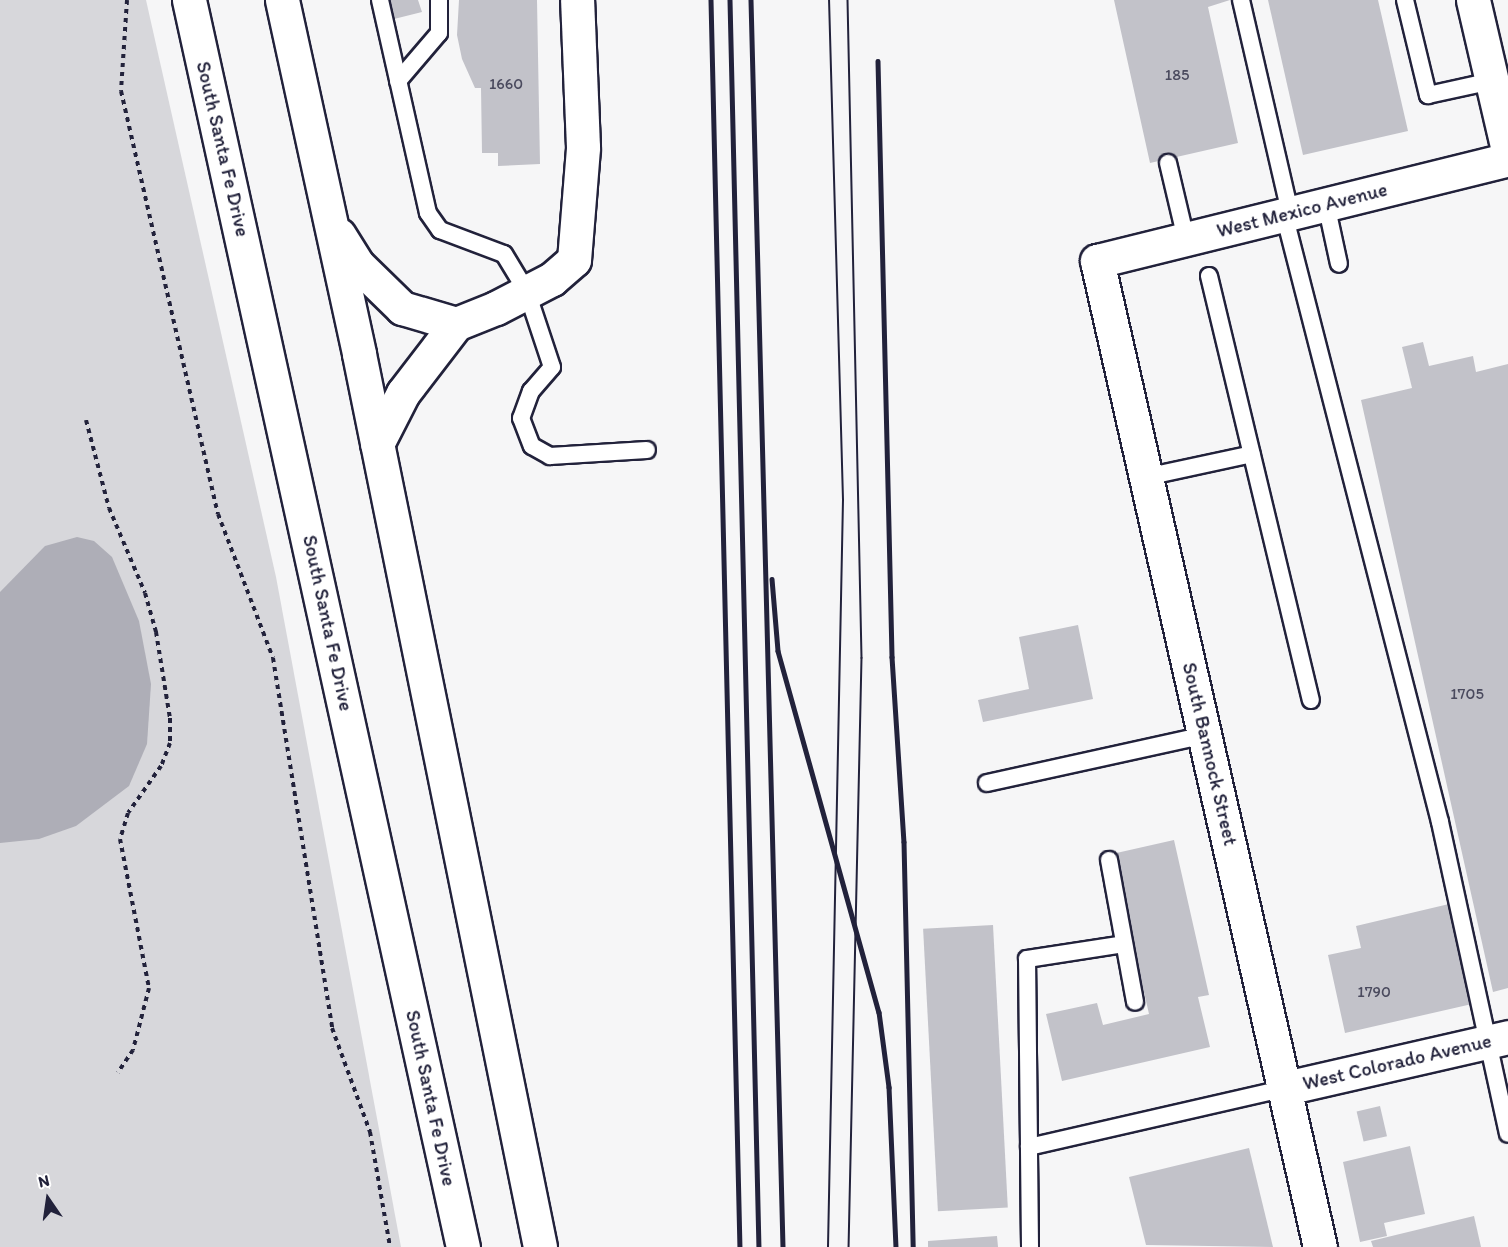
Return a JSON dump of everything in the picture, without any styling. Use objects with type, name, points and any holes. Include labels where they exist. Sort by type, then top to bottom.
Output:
[{"type":"main road","name":"South Santa Fe Drive","points":[[189,0],[464,1247]]},
{"type":"main road","points":[[282,0],[378,444],[540,1247]]},
{"type":"main road","points":[[378,444],[403,393],[456,324],[552,279],[574,260],[584,147],[577,0]]},
{"type":"main road","points":[[1473,0],[1508,150]]},
{"type":"main road","name":"West Mexico Avenue","points":[[1097,261],[1508,159]]},
{"type":"main road","points":[[331,224],[358,264],[402,308],[456,324]]},
{"type":"main road","name":"South Bannock Street","points":[[1097,261],[1286,1088],[1320,1247]]},
{"type":"main road","name":"West Colorado Avenue","points":[[1286,1088],[1498,1039]]},
{"type":"lane","points":[[380,0],[428,213],[440,230],[504,254],[527,292],[552,367],[531,391],[521,418],[532,446],[550,456],[647,450]]},
{"type":"lane","points":[[398,81],[439,33],[439,0]]},
{"type":"lane","points":[[1241,0],[1287,214],[1440,822],[1498,1039],[1508,1134]]},
{"type":"lane","points":[[1405,0],[1428,95],[1492,81]]},
{"type":"lane","points":[[1168,163],[1186,239]]},
{"type":"lane","points":[[1326,204],[1339,264]]},
{"type":"lane","points":[[1209,276],[1311,700]]},
{"type":"lane","points":[[1146,477],[1252,454]]},
{"type":"lane","points":[[987,783],[1205,735]]},
{"type":"lane","points":[[1109,860],[1135,1002]]},
{"type":"lane","points":[[1030,1247],[1027,959],[1124,944]]},
{"type":"lane","points":[[1029,1147],[1286,1088]]},
{"type":"path","points":[[127,0],[121,91],[218,514],[273,658],[332,1028],[370,1132],[390,1247]]},
{"type":"path","points":[[86,420],[109,508],[145,593],[156,632],[170,718],[170,743],[161,766],[128,813],[120,839],[149,988],[133,1050],[118,1072]]},
{"type":"shaded area","points":[[0,0],[146,0],[276,577],[401,1247],[0,1247]]},
{"type":"shaded area","points":[[77,537],[94,541],[112,557],[139,621],[151,684],[147,744],[129,786],[76,826],[39,839],[0,843],[0,592],[45,546]]},
{"type":"building","points":[[386,0],[418,0],[422,12],[390,20]]},
{"type":"building","points":[[459,0],[537,0],[540,164],[498,166],[498,153],[482,153],[481,88],[475,88],[462,59],[457,35]]},
{"type":"building","points":[[1114,0],[1230,0],[1208,7],[1238,143],[1150,163]]},
{"type":"building","points":[[1268,0],[1378,0],[1408,131],[1303,155]]},
{"type":"building","points":[[1423,342],[1429,366],[1473,356],[1476,372],[1508,364],[1508,988],[1493,992],[1361,400],[1412,388],[1402,347]]},
{"type":"building","points":[[1078,625],[1093,699],[983,722],[978,700],[1029,689],[1019,637]]},
{"type":"building","points":[[1174,840],[1209,995],[1198,997],[1210,1047],[1062,1081],[1046,1014],[1097,1003],[1103,1025],[1149,1014],[1112,854]]},
{"type":"building","points":[[1449,904],[1472,1004],[1345,1033],[1328,955],[1361,948],[1356,926]]},
{"type":"building","points":[[993,925],[1008,1208],[938,1211],[923,929]]},
{"type":"building","points":[[1380,1106],[1387,1136],[1364,1142],[1357,1111]]},
{"type":"building","points":[[1410,1146],[1425,1214],[1384,1223],[1387,1236],[1360,1242],[1343,1162]]},
{"type":"building","points":[[1249,1148],[1273,1247],[1146,1245],[1129,1177]]},
{"type":"building","points":[[1474,1216],[1481,1247],[1373,1247],[1371,1241]]},
{"type":"building","points":[[997,1236],[998,1247],[928,1247],[928,1241]]},
{"type":"tram line","points":[[828,1247],[843,500],[829,0]]},
{"type":"tram line","points":[[848,0],[862,658],[849,1247]]},
{"type":"railway","points":[[711,0],[740,1247]]},
{"type":"railway","points":[[730,0],[759,1247]]},
{"type":"railway","points":[[751,0],[783,1247]]},
{"type":"railway","points":[[878,61],[892,657],[904,842],[913,1247]]},
{"type":"railway","points":[[772,579],[778,651],[879,1012],[889,1087],[896,1247]]}]
